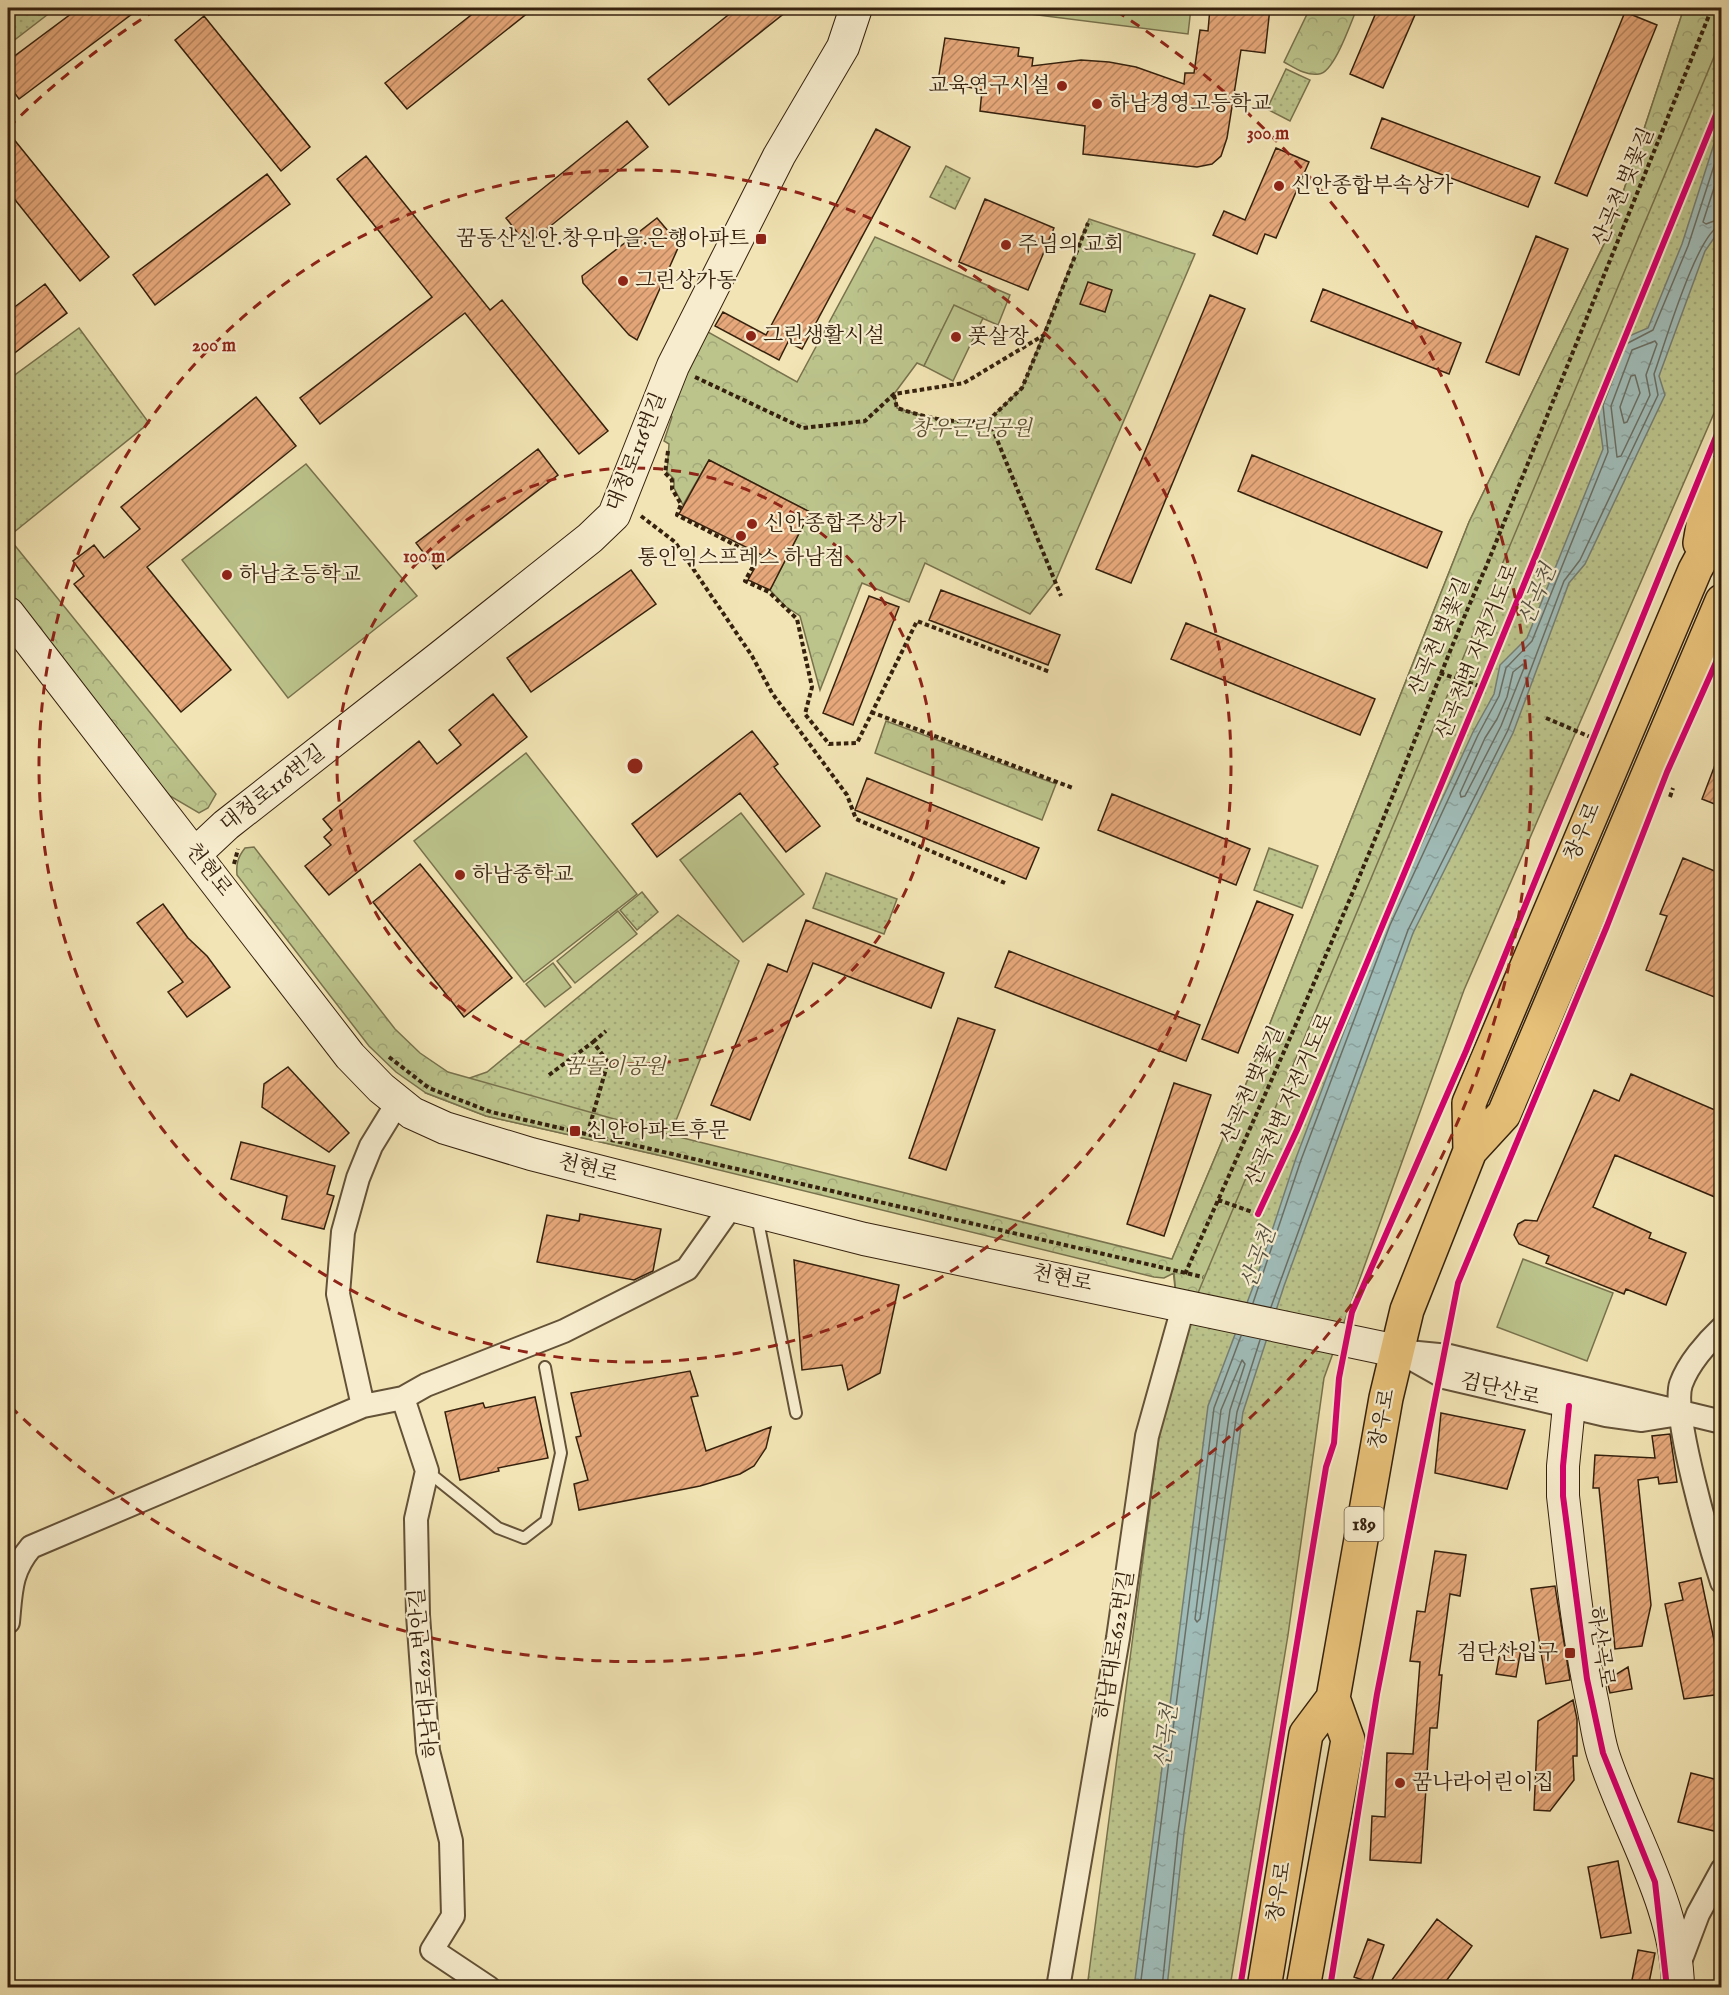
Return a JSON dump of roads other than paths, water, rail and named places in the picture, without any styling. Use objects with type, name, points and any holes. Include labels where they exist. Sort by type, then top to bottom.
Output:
[{"type":"main road","name":"대청로116번길","points":[[195,854],[226,825],[510,602],[614,515],[673,366],[779,156],[843,47],[856,8]]},
{"type":"main road","points":[[1695,570],[1706,508],[1722,471]]},
{"type":"main road","name":"창우로","points":[[1470,1151],[1469,1103],[1695,570],[1722,520]]},
{"type":"main road","name":"창우로","points":[[1264,1988],[1306,1734],[1333,1698],[1386,1398],[1407,1310],[1470,1151],[1504,1114],[1722,601]]},
{"type":"main road","name":"천현로","points":[[8,613],[350,1056],[412,1113],[477,1138],[864,1239],[1184,1289],[1346,1341],[1397,1351]]},
{"type":"main road","name":"하산곡로","points":[[1569,1406],[1563,1466],[1563,1496],[1587,1679],[1603,1753],[1658,1893],[1678,1978]]},
{"type":"main road","name":"창우로","points":[[1303,1988],[1348,1740],[1333,1698]]},
{"type":"street","points":[[363,1406],[338,1294],[343,1232],[358,1178],[371,1146],[398,1102]]},
{"type":"street","points":[[8,1561],[45,1539],[363,1406],[403,1398],[426,1385],[564,1331],[687,1269],[744,1207]]},
{"type":"street","name":"하남대로622번길","points":[[1058,1988],[1118,1638],[1147,1436],[1184,1289]]},
{"type":"street","points":[[1722,1328],[1695,1359],[1680,1384],[1681,1413],[1701,1513],[1722,1582]]},
{"type":"street","name":"검단산로","points":[[1397,1351],[1444,1377],[1569,1406],[1642,1420],[1681,1413]]},
{"type":"street","name":"검단산로","points":[[1397,1351],[1449,1356],[1681,1413]]},
{"type":"street","points":[[403,1398],[427,1471]]},
{"type":"street","points":[[1681,1413],[1722,1422]]},
{"type":"street","name":"하남대로622번안길","points":[[427,1471],[416,1519],[418,1615],[428,1751],[451,1841],[453,1916],[432,1950],[489,1988]]},
{"type":"street","points":[[8,1622],[13,1575],[17,1564],[32,1547]]},
{"type":"street","points":[[1678,1978],[1704,1902],[1722,1870]]},
{"type":"street","points":[[1658,1893],[1670,1903],[1681,1908],[1692,1908],[1704,1902]]},
{"type":"lane","points":[[744,1207],[796,1413]]},
{"type":"lane","points":[[427,1471],[498,1528],[524,1539],[546,1521],[561,1453],[545,1367]]},
{"type":"water","name":"산곡천","points":[[1721,122],[1721,228],[1705,251],[1659,376],[1665,395],[1585,564],[1569,583],[1513,733],[1413,933],[1284,1286],[1243,1412],[1184,1833],[1167,1987],[1134,1988],[1208,1406],[1256,1279],[1296,1158],[1385,923],[1473,732],[1494,694],[1500,665],[1527,638],[1603,449],[1597,404],[1622,339],[1648,328],[1682,244]]},
{"type":"place","name":"교육연구시설","points":[[1062,86]]},
{"type":"place","name":"하남경영고등학교","points":[[1097,104]]},
{"type":"place","name":"신안종합부속상가","points":[[1279,186]]},
{"type":"place","name":"꿈동산신안.창우마을.은행아파트","points":[[761,239]]},
{"type":"place","name":"주님의 교회","points":[[1006,245]]},
{"type":"place","name":"그린상가동","points":[[623,281]]},
{"type":"place","name":"그린생활시설","points":[[751,336]]},
{"type":"place","name":"풋살장","points":[[956,337]]},
{"type":"place","name":"신안종합주상가","points":[[752,524]]},
{"type":"place","name":"통인익스프레스 하남점","points":[[741,536]]},
{"type":"place","name":"하남초등학교","points":[[227,575]]},
{"type":"place","name":"하남중학교","points":[[460,875]]},
{"type":"place","name":"신안아파트후문","points":[[575,1131]]},
{"type":"place","name":"검단산입구","points":[[1570,1653]]},
{"type":"place","name":"꿈나라어린이집","points":[[1400,1783]]},
{"type":"park label","name":"창우근린공원","points":[[971,429]]},
{"type":"park label","name":"꿈돌이공원","points":[[615,1067]]}]
